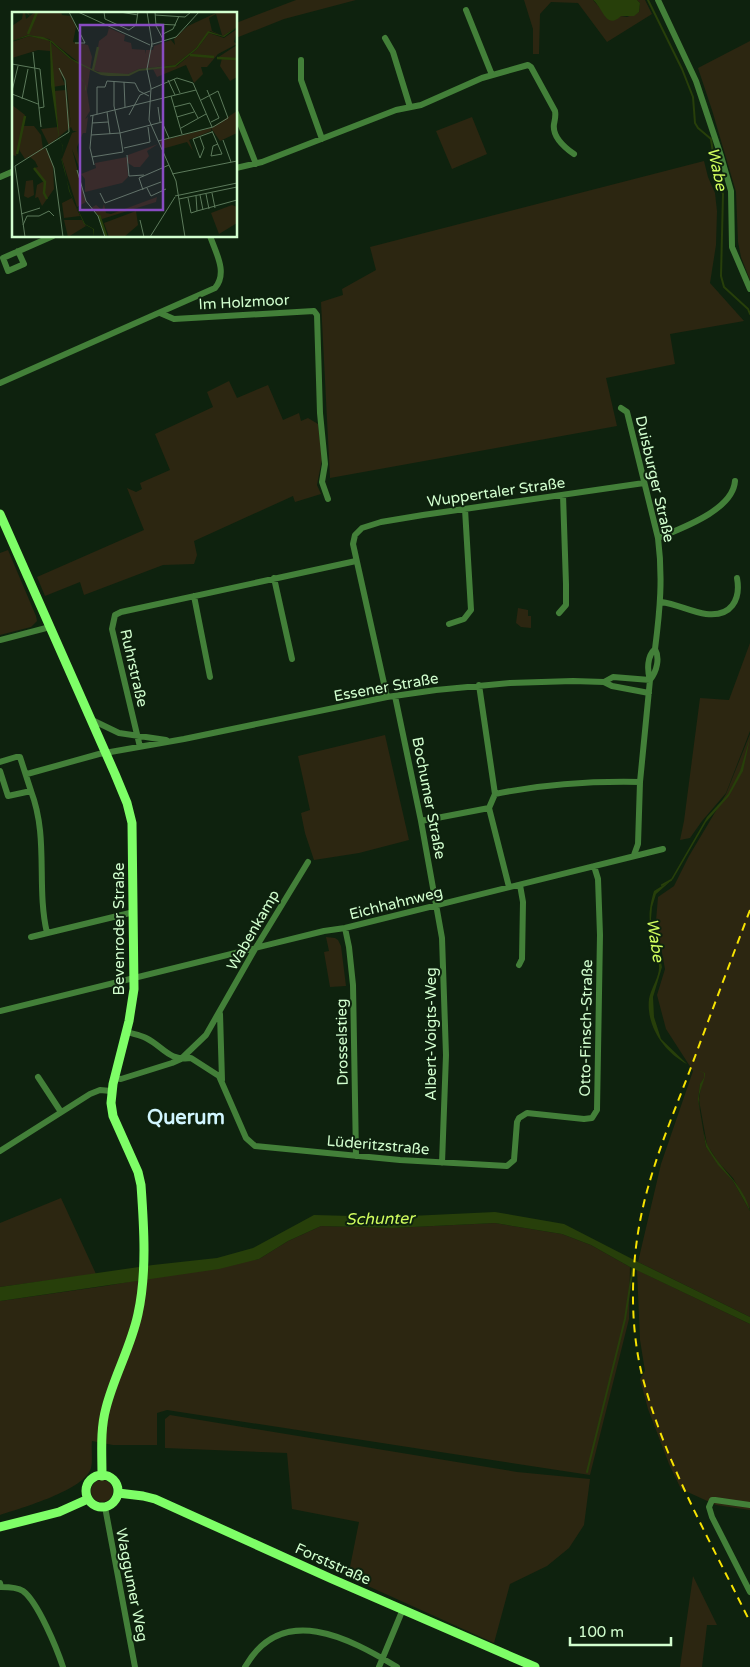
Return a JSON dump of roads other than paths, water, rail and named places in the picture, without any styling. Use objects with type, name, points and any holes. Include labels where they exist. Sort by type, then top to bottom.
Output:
[{"type":"main road","name":"Bevenroder Straße","points":[[0,514],[92,720],[131,816],[135,979],[131,1010],[111,1091],[111,1103],[113,1116],[138,1172],[141,1185],[143,1264],[138,1314],[103,1421],[101,1440],[102,1476]]},
{"type":"main road","points":[[102,1476],[113,1480],[117,1486],[118,1493],[115,1500],[105,1507],[95,1506],[88,1499],[86,1492],[88,1484],[93,1478],[102,1476]]},
{"type":"main road","name":"Forststraße","points":[[118,1493],[143,1496],[155,1500],[535,1667]]},
{"type":"main road","points":[[0,1527],[59,1512],[88,1499]]},
{"type":"street","points":[[658,0],[696,81],[721,156],[731,191],[732,247],[750,289]]},
{"type":"street","points":[[466,10],[492,75]]},
{"type":"street","points":[[385,38],[393,52],[410,108]]},
{"type":"street","points":[[301,60],[301,80],[322,139]]},
{"type":"street","points":[[238,168],[256,164],[396,110],[420,105],[492,75],[525,66],[531,67],[555,111],[556,117],[553,126],[560,143],[574,154]]},
{"type":"street","points":[[238,118],[256,164]]},
{"type":"street","points":[[0,177],[12,172]]},
{"type":"street","points":[[18,251],[48,238]]},
{"type":"street","points":[[0,383],[214,288],[219,282],[221,270],[211,238]]},
{"type":"street","name":"Im Holzmoor","points":[[160,313],[174,319],[314,310],[317,315],[320,413],[325,454],[322,482],[328,499]]},
{"type":"street","name":"Duisburger Straße","points":[[621,408],[627,412],[658,538],[660,558],[661,602],[655,649],[658,654],[655,674],[650,680],[640,782],[638,844],[634,855]]},
{"type":"street","points":[[658,538],[695,522],[720,506],[734,489],[735,480]]},
{"type":"street","name":"Wuppertaler Straße","points":[[356,561],[353,544],[354,536],[362,528],[374,524],[422,515],[644,483]]},
{"type":"street","points":[[559,613],[566,605],[563,495]]},
{"type":"street","points":[[450,624],[464,619],[471,610],[464,509]]},
{"type":"street","points":[[356,561],[386,697]]},
{"type":"street","name":"Ruhrstraße","points":[[140,746],[112,629],[115,615],[121,612],[356,561]]},
{"type":"street","points":[[274,578],[292,659]]},
{"type":"street","points":[[661,602],[672,603],[706,614],[722,612],[728,610],[736,601],[739,586],[737,578]]},
{"type":"street","points":[[194,596],[210,677]]},
{"type":"street","points":[[0,640],[50,627]]},
{"type":"street","name":"Essener Straße","points":[[604,682],[613,677],[650,680]]},
{"type":"street","name":"Essener Straße","points":[[27,774],[106,753],[174,741],[386,697],[479,685],[542,681],[604,682],[612,686],[649,692]]},
{"type":"street","points":[[479,685],[496,794],[489,808],[509,887]]},
{"type":"street","name":"Bochumer Straße","points":[[395,696],[437,906]]},
{"type":"street","name":"Essener Straße","points":[[92,720],[111,731],[174,741]]},
{"type":"street","points":[[0,762],[16,756],[20,757],[27,774],[41,828],[43,907],[47,932]]},
{"type":"street","points":[[0,771],[8,796],[12,797],[31,791]]},
{"type":"street","points":[[496,794],[537,786],[576,782],[640,782]]},
{"type":"street","points":[[421,821],[489,808]]},
{"type":"street","name":"Eichhahnweg","points":[[0,1012],[663,849]]},
{"type":"street","name":"Wabenkamp","points":[[180,1059],[206,1035],[308,862]]},
{"type":"street","name":"Otto-Finsch-Straße","points":[[511,1164],[514,1160],[517,1122],[522,1115],[527,1113],[584,1119],[592,1118],[597,1110],[600,935],[598,879],[594,866]]},
{"type":"street","points":[[519,964],[522,959],[523,902],[520,885]]},
{"type":"street","name":"Albert-Voigts-Weg","points":[[437,906],[442,938],[445,1020],[442,1163]]},
{"type":"street","points":[[31,937],[134,912]]},
{"type":"street","name":"Drosselstieg","points":[[345,928],[353,985],[356,1156]]},
{"type":"street","points":[[220,1012],[222,1080]]},
{"type":"street","points":[[126,1032],[145,1038],[173,1057],[180,1059],[191,1058],[219,1076],[222,1080]]},
{"type":"street","points":[[114,1078],[121,1079],[180,1059]]},
{"type":"street","points":[[38,1077],[61,1112]]},
{"type":"street","name":"Lüderitzstraße","points":[[222,1080],[246,1138],[252,1145],[442,1163],[501,1166],[511,1164]]},
{"type":"street","points":[[0,1151],[95,1091],[111,1091]]},
{"type":"street","points":[[750,1505],[712,1500],[709,1507],[750,1592]]},
{"type":"street","name":"Waggumer Weg","points":[[105,1507],[135,1667]]},
{"type":"street","points":[[0,1586],[14,1588],[23,1592],[32,1601],[39,1611],[63,1667]]},
{"type":"street","points":[[379,1667],[403,1609]]},
{"type":"street","points":[[245,1667],[253,1654],[266,1643],[288,1632],[297,1630],[321,1631],[332,1634],[353,1642],[397,1667]]},
{"type":"water","points":[[593,0],[637,0],[640,3],[639,12],[634,16],[621,16],[612,21],[605,16]]},
{"type":"water","points":[[750,738],[743,771],[729,796],[706,822],[673,879],[656,894],[652,907],[651,919],[662,967],[653,997],[654,1017],[661,1039],[687,1064],[671,1053],[664,1045],[650,1019],[649,999],[659,966],[650,925],[650,906],[654,891],[670,881],[707,817],[728,794],[740,771]]},
{"type":"water","points":[[698,1070],[705,1073],[699,1096],[701,1115],[698,1099],[704,1073]]},
{"type":"water","points":[[702,1125],[708,1146],[718,1162],[743,1193],[750,1211],[733,1181],[718,1165],[706,1147]]},
{"type":"water","name":"Schunter","points":[[495,1212],[564,1224],[750,1317],[750,1324],[630,1267],[591,1245],[562,1234],[495,1223],[392,1228],[321,1226],[288,1241],[259,1259],[219,1269],[0,1301],[0,1287],[153,1265],[217,1258],[253,1248],[314,1215],[389,1217]]},
{"type":"waterway","name":"Wabe","points":[[648,0],[682,69],[693,97],[695,123],[711,139],[716,174],[723,194],[721,276],[724,287],[748,309],[750,314]]},
{"type":"waterway","name":"Wabe","points":[[662,885],[671,880]]},
{"type":"waterway","points":[[587,1472],[625,1319],[633,1267]]},
{"type":"railway","points":[[750,910],[658,1155],[638,1231],[633,1281],[633,1306],[638,1355],[653,1411],[690,1503],[750,1622]]},
{"type":"district","name":"Querum","points":[[186,1118]]}]
